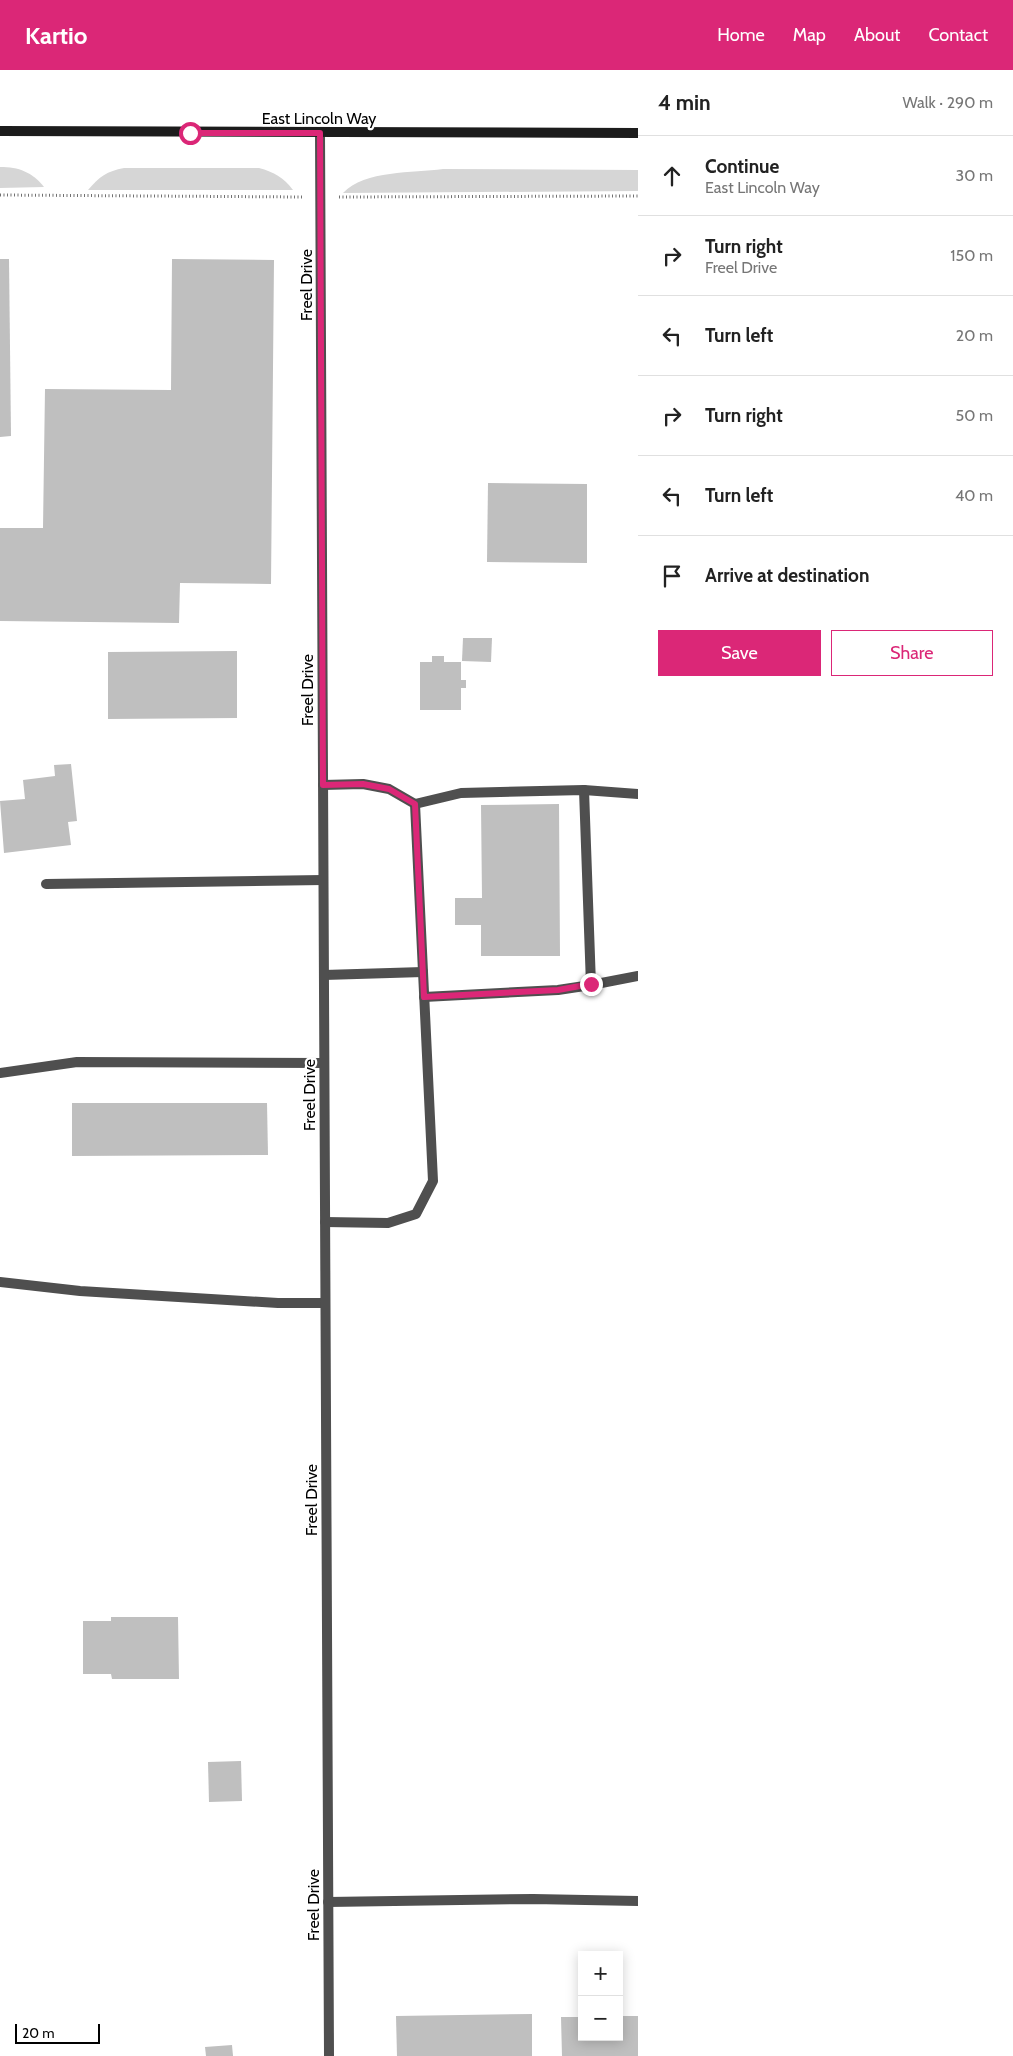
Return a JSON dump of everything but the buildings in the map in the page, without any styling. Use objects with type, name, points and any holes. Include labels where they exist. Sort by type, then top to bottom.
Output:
[{"type":"main road","name":"East Lincoln Way","points":[[0,131],[638,133]]},
{"type":"street","name":"Freel Drive","points":[[320,133],[329,2056]]},
{"type":"street","points":[[323,785],[363,784],[389,789],[415,804],[461,792],[584,790],[638,794]]},
{"type":"street","points":[[584,790],[591,984]]},
{"type":"street","points":[[325,1222],[388,1223],[416,1214],[433,1181],[415,804]]},
{"type":"street","points":[[46,884],[323,880]]},
{"type":"street","points":[[324,975],[423,972]]},
{"type":"street","points":[[424,997],[558,990],[638,976]]},
{"type":"street","points":[[0,1073],[77,1062],[324,1063]]},
{"type":"street","points":[[0,1282],[80,1291],[278,1303],[325,1303]]},
{"type":"street","points":[[328,1902],[533,1898],[638,1901]]},
{"type":"shaded area","points":[[0,167],[25,171],[44,187],[0,188]]},
{"type":"shaded area","points":[[124,168],[259,168],[278,176],[293,190],[88,190],[104,175]]},
{"type":"shaded area","points":[[443,169],[638,170],[638,191],[343,193],[352,186],[376,176]]},
{"type":"route","points":[[190,133],[320,133],[323,785],[363,784],[389,789],[415,804],[424,997],[558,990],[591,984]]}]
